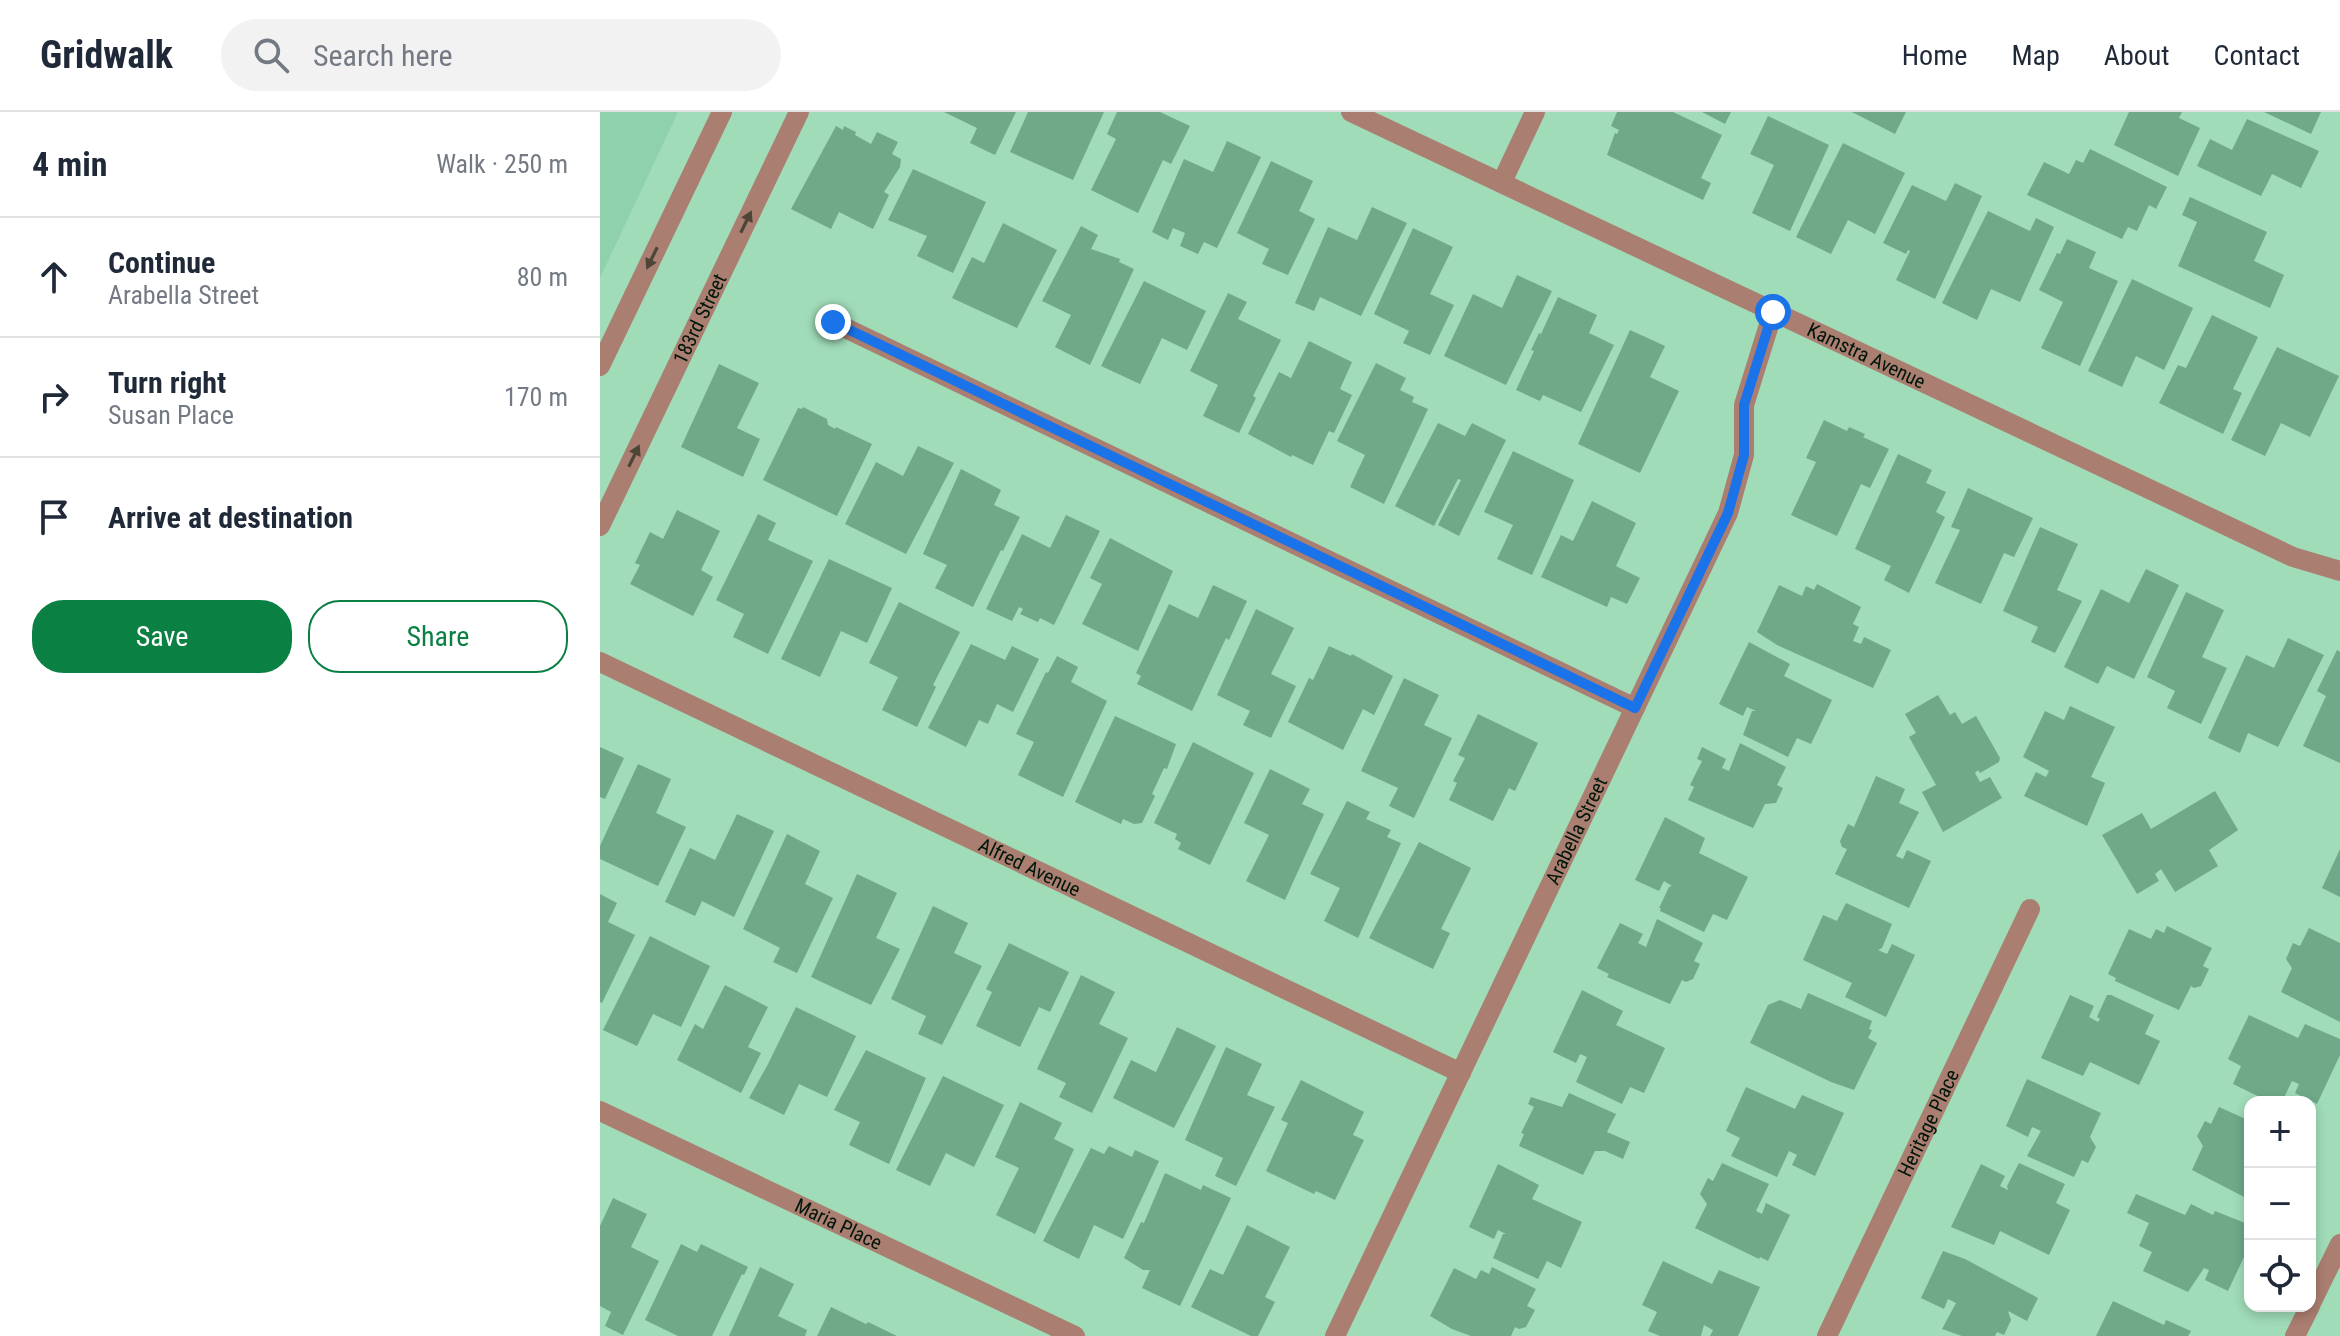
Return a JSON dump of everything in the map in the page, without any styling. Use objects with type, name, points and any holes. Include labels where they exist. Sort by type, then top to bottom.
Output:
[{"type":"street","points":[[600,366],[722,112]]},
{"type":"street","name":"183rd Street","points":[[600,526],[799,112]]},
{"type":"street","name":"Kamstra Avenue","points":[[1351,112],[2293,557],[2340,571]]},
{"type":"street","points":[[1502,182],[1535,112]]},
{"type":"street","name":"Arabella Street","points":[[1335,1336],[1728,513],[1744,455],[1744,405],[1773,312]]},
{"type":"street","points":[[833,322],[1635,708]]},
{"type":"street","name":"Alfred Avenue","points":[[600,662],[1461,1073]]},
{"type":"street","name":"Heritage Place","points":[[1827,1336],[2030,909]]},
{"type":"street","name":"Maria Place","points":[[600,1111],[1075,1336]]},
{"type":"street","points":[[2316,1294],[2340,1244]]},
{"type":"street","points":[[2295,1336],[2307,1312]]},
{"type":"shaded area","points":[[600,112],[678,112],[600,278]]},
{"type":"building","points":[[944,112],[1016,112],[995,155],[970,143],[977,128]]},
{"type":"building","points":[[1028,112],[1104,112],[1073,180],[1010,152]]},
{"type":"building","points":[[1117,112],[1160,112],[1190,126],[1171,164],[1163,160],[1138,213],[1091,190],[1116,139],[1107,134]]},
{"type":"building","points":[[1617,112],[1673,112],[1722,135],[1701,178],[1711,183],[1703,200],[1607,155],[1619,130],[1611,126]]},
{"type":"building","points":[[1702,112],[1731,112],[1725,124]]},
{"type":"building","points":[[1852,112],[1906,112],[1895,134]]},
{"type":"building","points":[[2129,112],[2182,112],[2179,118],[2200,128],[2178,176],[2114,145]]},
{"type":"building","points":[[2264,112],[2321,112],[2311,134]]},
{"type":"building","points":[[1768,116],[1829,145],[1790,231],[1752,213],[1774,165],[1750,154]]},
{"type":"building","points":[[2247,119],[2319,151],[2301,188],[2272,174],[2261,196],[2197,166],[2210,139],[2232,150]]},
{"type":"building","points":[[836,126],[856,132],[855,135],[871,144],[877,132],[898,142],[892,154],[901,159],[900,167],[884,192],[889,195],[873,229],[839,212],[831,229],[791,209]]},
{"type":"building","points":[[1227,141],[1261,157],[1217,248],[1204,242],[1198,254],[1180,246],[1185,233],[1173,228],[1168,240],[1152,232],[1184,159],[1213,172]]},
{"type":"building","points":[[1843,143],[1905,173],[1875,234],[1848,220],[1831,254],[1796,237]]},
{"type":"building","points":[[2090,149],[2167,187],[2156,209],[2149,205],[2137,231],[2128,227],[2122,239],[2027,195],[2044,162],[2069,174],[2076,160],[2083,163]]},
{"type":"building","points":[[1271,161],[1313,181],[1299,211],[1315,219],[1288,275],[1262,264],[1269,249],[1237,233]]},
{"type":"building","points":[[913,169],[986,202],[953,273],[917,256],[927,236],[888,220]]},
{"type":"building","points":[[1955,183],[1982,196],[1935,299],[1896,280],[1910,251],[1906,254],[1883,243],[1912,185],[1946,201]]},
{"type":"building","points":[[2190,197],[2267,232],[2254,261],[2284,275],[2270,308],[2178,266],[2197,222],[2182,215]]},
{"type":"building","points":[[1372,207],[1407,223],[1361,316],[1320,297],[1314,311],[1295,303],[1328,227],[1357,240]]},
{"type":"building","points":[[1988,211],[2030,231],[2036,218],[2054,227],[2020,302],[1991,289],[1977,320],[1942,303]]},
{"type":"building","points":[[1003,223],[1057,250],[1017,328],[952,298],[972,257],[984,263]]},
{"type":"building","points":[[1081,226],[1098,235],[1091,249],[1120,259],[1119,262],[1134,269],[1090,365],[1055,347],[1071,315],[1042,301]]},
{"type":"building","points":[[1413,228],[1453,247],[1430,294],[1454,305],[1430,355],[1403,343],[1409,331],[1374,314]]},
{"type":"building","points":[[2067,239],[2096,252],[2089,268],[2118,281],[2080,366],[2041,348],[2063,302],[2039,290]]},
{"type":"building","points":[[1517,275],[1552,291],[1506,385],[1444,356],[1473,294],[1502,308]]},
{"type":"building","points":[[2132,279],[2193,308],[2164,370],[2136,356],[2122,387],[2088,371]]},
{"type":"building","points":[[1144,281],[1206,311],[1187,350],[1162,338],[1140,384],[1101,366]]},
{"type":"building","points":[[1228,293],[1247,302],[1238,319],[1281,340],[1253,396],[1256,398],[1239,433],[1203,416],[1218,385],[1190,371]]},
{"type":"building","points":[[1558,297],[1597,315],[1589,333],[1614,345],[1581,412],[1543,395],[1540,401],[1516,390],[1534,351],[1531,350]]},
{"type":"building","points":[[2212,315],[2258,337],[2233,389],[2242,393],[2223,434],[2159,403],[2178,365],[2186,368]]},
{"type":"building","points":[[1630,330],[1665,346],[1650,377],[1679,391],[1640,473],[1578,444]]},
{"type":"building","points":[[1309,341],[1352,362],[1340,389],[1352,395],[1334,433],[1329,431],[1313,465],[1248,434],[1279,372],[1291,378]]},
{"type":"building","points":[[2277,347],[2339,376],[2310,437],[2281,423],[2265,456],[2231,440]]},
{"type":"building","points":[[1376,363],[1406,378],[1400,390],[1414,397],[1412,402],[1428,409],[1384,504],[1350,487],[1365,455],[1337,441]]},
{"type":"building","points":[[719,364],[759,383],[737,428],[760,439],[743,477],[681,447]]},
{"type":"building","points":[[803,407],[827,419],[828,425],[835,429],[872,444],[837,516],[763,480],[798,408]]},
{"type":"building","points":[[1824,420],[1847,431],[1849,427],[1865,434],[1863,437],[1889,449],[1870,488],[1861,484],[1837,536],[1791,515],[1816,462],[1806,458]]},
{"type":"building","points":[[1438,423],[1465,436],[1472,423],[1506,440],[1459,536],[1438,525],[1461,480],[1458,479],[1434,526],[1395,506]]},
{"type":"building","points":[[918,446],[954,463],[906,554],[845,524],[876,462],[903,476]]},
{"type":"building","points":[[1513,451],[1574,480],[1532,575],[1497,559],[1513,525],[1484,512]]},
{"type":"building","points":[[1898,454],[1932,470],[1926,483],[1946,492],[1936,512],[1945,517],[1909,593],[1884,580],[1891,566],[1855,549]]},
{"type":"building","points":[[961,469],[1001,490],[994,505],[1020,517],[973,607],[935,588],[947,565],[923,554]]},
{"type":"building","points":[[1968,488],[2033,518],[2014,557],[2004,553],[1981,604],[1935,583],[1960,530],[1951,527]]},
{"type":"building","points":[[1592,501],[1636,523],[1616,566],[1640,578],[1627,604],[1611,597],[1607,607],[1541,577],[1561,535],[1573,541]]},
{"type":"building","points":[[677,510],[720,531],[701,570],[713,577],[693,616],[630,584],[640,565],[635,563],[650,532],[663,539]]},
{"type":"building","points":[[758,514],[776,523],[768,540],[813,561],[768,654],[733,637],[744,614],[716,600]]},
{"type":"building","points":[[1066,515],[1100,531],[1054,625],[1020,614],[1023,609],[1019,607],[1012,621],[986,609],[1022,534],[1050,548]]},
{"type":"building","points":[[2040,527],[2078,544],[2057,590],[2082,601],[2055,653],[2031,642],[2038,627],[2003,611]]},
{"type":"building","points":[[1110,538],[1173,571],[1138,651],[1082,624],[1102,584],[1090,578]]},
{"type":"building","points":[[829,559],[892,588],[867,643],[841,631],[820,677],[781,659]]},
{"type":"building","points":[[2146,569],[2179,585],[2134,679],[2107,666],[2098,684],[2064,667],[2101,589],[2129,603]]},
{"type":"building","points":[[1817,584],[1861,607],[1853,624],[1859,627],[1853,641],[1861,644],[1864,637],[1891,650],[1873,688],[1777,645],[1757,632],[1779,585],[1802,596],[1806,586],[1814,590]]},
{"type":"building","points":[[1213,585],[1247,601],[1192,711],[1137,684],[1141,676],[1136,673],[1169,604],[1198,618]]},
{"type":"building","points":[[2186,592],[2224,610],[2202,657],[2227,668],[2201,724],[2167,708],[2175,691],[2147,677]]},
{"type":"building","points":[[899,602],[960,632],[933,685],[936,687],[917,727],[882,710],[898,677],[869,663]]},
{"type":"building","points":[[1256,609],[1294,628],[1271,674],[1296,686],[1271,738],[1243,725],[1250,711],[1217,695]]},
{"type":"building","points":[[2288,638],[2324,655],[2278,747],[2248,733],[2240,753],[2208,738],[2246,655],[2274,668]]},
{"type":"building","points":[[1749,642],[1790,664],[1784,676],[1832,700],[1811,744],[1797,738],[1788,757],[1743,735],[1752,711],[1756,711],[1747,707],[1743,716],[1719,704]]},
{"type":"building","points":[[971,644],[1005,660],[1012,646],[1039,659],[1013,712],[997,704],[988,724],[979,720],[966,747],[928,728]]},
{"type":"building","points":[[1329,646],[1352,654],[1393,676],[1374,715],[1363,709],[1343,750],[1288,722],[1309,678],[1313,680]]},
{"type":"building","points":[[2337,650],[2340,652],[2340,763],[2303,746],[2326,696],[2317,691]]},
{"type":"building","points":[[1057,656],[1078,667],[1071,682],[1107,701],[1063,797],[1018,775],[1034,742],[1016,734]]},
{"type":"building","points":[[1404,678],[1439,695],[1424,725],[1452,738],[1414,818],[1389,806],[1398,788],[1361,771]]},
{"type":"building","points":[[1938,695],[1950,715],[1955,712],[1962,724],[1976,716],[2000,758],[1999,762],[1975,773],[1980,782],[1990,777],[2002,798],[1943,832],[1922,792],[1936,785],[1909,737],[1916,733],[1905,714]]},
{"type":"building","points":[[2070,706],[2115,727],[2091,777],[2105,783],[2087,826],[2024,796],[2036,772],[2046,777],[2049,771],[2023,757],[2045,711],[2064,720]]},
{"type":"building","points":[[1478,714],[1538,743],[1515,791],[1509,788],[1493,821],[1449,800],[1457,783],[1453,781],[1465,758],[1458,755]]},
{"type":"building","points":[[1115,716],[1176,744],[1142,823],[1134,824],[1123,819],[1121,824],[1075,802]]},
{"type":"building","points":[[1193,742],[1254,773],[1210,865],[1178,849],[1181,843],[1175,839],[1177,834],[1154,823]]},
{"type":"building","points":[[1740,743],[1786,767],[1777,785],[1783,788],[1776,803],[1765,804],[1753,828],[1688,800],[1694,787],[1690,785],[1702,761],[1697,759],[1702,747],[1726,759],[1722,768],[1729,771]]},
{"type":"building","points":[[600,747],[624,758],[605,799],[600,797]]},
{"type":"building","points":[[638,764],[671,779],[656,813],[686,827],[658,886],[600,859],[600,846]]},
{"type":"building","points":[[1270,769],[1310,789],[1302,804],[1324,814],[1285,900],[1246,881],[1269,835],[1244,823]]},
{"type":"building","points":[[1876,776],[1905,789],[1899,803],[1919,812],[1896,856],[1903,859],[1907,850],[1931,861],[1909,908],[1835,874],[1847,849],[1842,847],[1840,841],[1848,824],[1854,827]]},
{"type":"building","points":[[2215,791],[2238,830],[2209,850],[2218,866],[2175,892],[2161,869],[2155,874],[2159,881],[2137,894],[2102,835],[2142,813],[2151,829]]},
{"type":"building","points":[[1347,801],[1370,812],[1366,819],[1391,830],[1387,837],[1401,843],[1358,938],[1324,921],[1340,888],[1310,874]]},
{"type":"building","points":[[737,814],[774,831],[734,917],[702,901],[695,916],[665,902],[690,848],[715,860]]},
{"type":"building","points":[[1665,817],[1705,838],[1699,853],[1748,877],[1727,920],[1713,914],[1704,932],[1660,911],[1672,886],[1664,881],[1659,891],[1635,880]]},
{"type":"building","points":[[787,834],[820,851],[805,884],[833,898],[797,973],[773,962],[780,948],[743,929]]},
{"type":"building","points":[[1419,842],[1471,868],[1441,929],[1450,933],[1433,969],[1369,938]]},
{"type":"building","points":[[2340,849],[2340,897],[2322,888]]},
{"type":"building","points":[[857,874],[897,893],[876,938],[900,949],[871,1005],[811,977]]},
{"type":"building","points":[[600,894],[617,903],[608,922],[635,935],[602,1003],[600,1002]]},
{"type":"building","points":[[1846,903],[1892,924],[1882,948],[1878,950],[1887,954],[1892,944],[1915,955],[1886,1017],[1845,997],[1852,983],[1803,960],[1823,915],[1837,921]]},
{"type":"building","points":[[933,906],[968,923],[954,953],[982,966],[942,1045],[918,1034],[926,1016],[891,999]]},
{"type":"building","points":[[1657,919],[1703,943],[1694,961],[1700,964],[1693,979],[1682,980],[1670,1004],[1607,977],[1609,974],[1597,968],[1620,923],[1643,934],[1638,943],[1646,947]]},
{"type":"building","points":[[2167,926],[2212,948],[2203,966],[2209,969],[2201,986],[2191,986],[2179,1010],[2115,981],[2116,978],[2108,974],[2129,929],[2151,939],[2156,929],[2164,933]]},
{"type":"building","points":[[2309,928],[2340,943],[2340,1022],[2281,992],[2292,968],[2286,959],[2293,943],[2300,946]]},
{"type":"building","points":[[650,936],[710,966],[681,1027],[653,1014],[637,1046],[603,1030]]},
{"type":"building","points":[[1009,943],[1069,972],[1050,1012],[1039,1007],[1020,1047],[976,1026],[992,992],[986,989]]},
{"type":"building","points":[[1081,975],[1115,992],[1099,1024],[1128,1038],[1092,1113],[1059,1097],[1066,1083],[1037,1069]]},
{"type":"building","points":[[725,985],[768,1007],[748,1047],[761,1053],[741,1093],[677,1060],[695,1024],[703,1029]]},
{"type":"building","points":[[1582,990],[1623,1011],[1616,1025],[1665,1048],[1644,1093],[1630,1087],[1622,1104],[1576,1082],[1587,1057],[1580,1054],[1576,1063],[1553,1052]]},
{"type":"building","points":[[1808,993],[1872,1021],[1868,1038],[1877,1043],[1854,1090],[1750,1043],[1768,1005],[1780,1000],[1801,1009]]},
{"type":"building","points":[[2070,995],[2094,1006],[2089,1017],[2098,1022],[2100,1019],[2097,1017],[2107,995],[2154,1015],[2145,1034],[2160,1041],[2139,1085],[2090,1062],[2083,1076],[2041,1058]]},
{"type":"building","points":[[796,1007],[856,1036],[827,1097],[799,1084],[784,1115],[749,1098]]},
{"type":"building","points":[[2249,1015],[2298,1038],[2305,1024],[2340,1039],[2340,1055],[2317,1104],[2316,1096],[2295,1093],[2299,1084],[2292,1081],[2285,1096],[2258,1096],[2233,1084],[2241,1066],[2228,1059]]},
{"type":"building","points":[[1177,1027],[1216,1046],[1174,1128],[1113,1098],[1131,1060],[1156,1072]]},
{"type":"building","points":[[1226,1047],[1262,1064],[1247,1095],[1275,1107],[1236,1186],[1215,1176],[1223,1158],[1185,1140]]},
{"type":"building","points":[[866,1050],[926,1078],[889,1164],[849,1145],[860,1122],[834,1110]]},
{"type":"building","points":[[943,1076],[1004,1105],[974,1167],[946,1153],[930,1186],[896,1170]]},
{"type":"building","points":[[2027,1079],[2101,1113],[2090,1137],[2096,1147],[2088,1163],[2082,1160],[2074,1177],[2027,1156],[2041,1131],[2032,1127],[2028,1137],[2006,1126]]},
{"type":"building","points":[[1301,1080],[1364,1112],[1353,1135],[1364,1140],[1335,1200],[1316,1191],[1314,1194],[1266,1171],[1288,1123],[1281,1120]]},
{"type":"building","points":[[1746,1087],[1795,1109],[1802,1095],[1844,1113],[1815,1176],[1792,1165],[1797,1155],[1789,1151],[1777,1177],[1731,1156],[1740,1138],[1726,1131]]},
{"type":"building","points":[[1569,1093],[1616,1114],[1607,1132],[1630,1142],[1623,1159],[1605,1151],[1595,1151],[1583,1175],[1519,1146],[1524,1134],[1521,1133],[1534,1107],[1528,1104],[1531,1097],[1562,1107]]},
{"type":"building","points":[[1020,1102],[1062,1123],[1054,1139],[1074,1149],[1035,1234],[996,1215],[1019,1168],[995,1157]]},
{"type":"building","points":[[2219,1107],[2244,1118],[2244,1197],[2192,1170],[2203,1146],[2197,1136],[2205,1121],[2211,1124]]},
{"type":"building","points":[[1109,1146],[1132,1157],[1135,1150],[1159,1161],[1123,1239],[1094,1225],[1079,1259],[1043,1241],[1091,1148],[1104,1154]]},
{"type":"building","points":[[1722,1163],[1769,1184],[1756,1211],[1762,1214],[1766,1203],[1790,1215],[1768,1261],[1695,1228],[1707,1204],[1700,1194],[1708,1178],[1713,1181]]},
{"type":"building","points":[[2019,1163],[2065,1184],[2056,1203],[2070,1210],[2049,1255],[2000,1231],[1994,1245],[1951,1227],[1981,1164],[2005,1176],[2000,1186],[2008,1190],[2007,1186]]},
{"type":"building","points":[[1498,1164],[1539,1185],[1532,1199],[1582,1222],[1561,1268],[1547,1261],[1538,1279],[1493,1258],[1503,1234],[1506,1234],[1498,1230],[1494,1239],[1469,1227]]},
{"type":"building","points":[[1165,1173],[1201,1190],[1203,1185],[1231,1198],[1180,1306],[1142,1288],[1150,1270],[1143,1270],[1124,1258],[1141,1222],[1144,1223]]},
{"type":"building","points":[[2136,1194],[2185,1215],[2191,1204],[2213,1215],[2215,1211],[2244,1223],[2244,1257],[2228,1291],[2205,1280],[2209,1270],[2204,1268],[2188,1292],[2143,1271],[2152,1252],[2139,1246],[2149,1223],[2127,1213]]},
{"type":"building","points":[[613,1198],[647,1214],[631,1247],[659,1261],[623,1335],[605,1326],[611,1312],[600,1306],[600,1226]]},
{"type":"building","points":[[1247,1225],[1290,1247],[1265,1297],[1275,1302],[1258,1336],[1251,1336],[1191,1307],[1210,1269],[1223,1275]]},
{"type":"building","points":[[681,1244],[697,1252],[701,1244],[748,1267],[712,1336],[678,1336],[645,1320]]},
{"type":"building","points":[[1943,1251],[1965,1259],[2038,1298],[2027,1321],[2008,1311],[2011,1320],[2004,1335],[1997,1332],[1995,1336],[1962,1336],[1942,1329],[1956,1303],[1948,1299],[1944,1309],[1921,1298]]},
{"type":"building","points":[[1663,1261],[1712,1284],[1719,1270],[1760,1287],[1738,1336],[1710,1336],[1713,1330],[1704,1325],[1701,1336],[1660,1336],[1648,1331],[1657,1312],[1642,1305]]},
{"type":"building","points":[[760,1267],[794,1284],[778,1316],[807,1330],[805,1336],[729,1336]]},
{"type":"building","points":[[1492,1267],[1536,1289],[1527,1306],[1535,1310],[1526,1327],[1515,1327],[1511,1336],[1471,1336],[1430,1316],[1454,1268],[1476,1279],[1481,1270],[1489,1274]]},
{"type":"building","points":[[2113,1301],[2164,1325],[2166,1320],[2191,1331],[2188,1336],[2096,1336]]},
{"type":"building","points":[[831,1307],[866,1324],[868,1322],[897,1336],[817,1336]]},
{"type":"route","points":[[833,322],[1635,708],[1728,513],[1744,455],[1744,405],[1773,312]]}]
